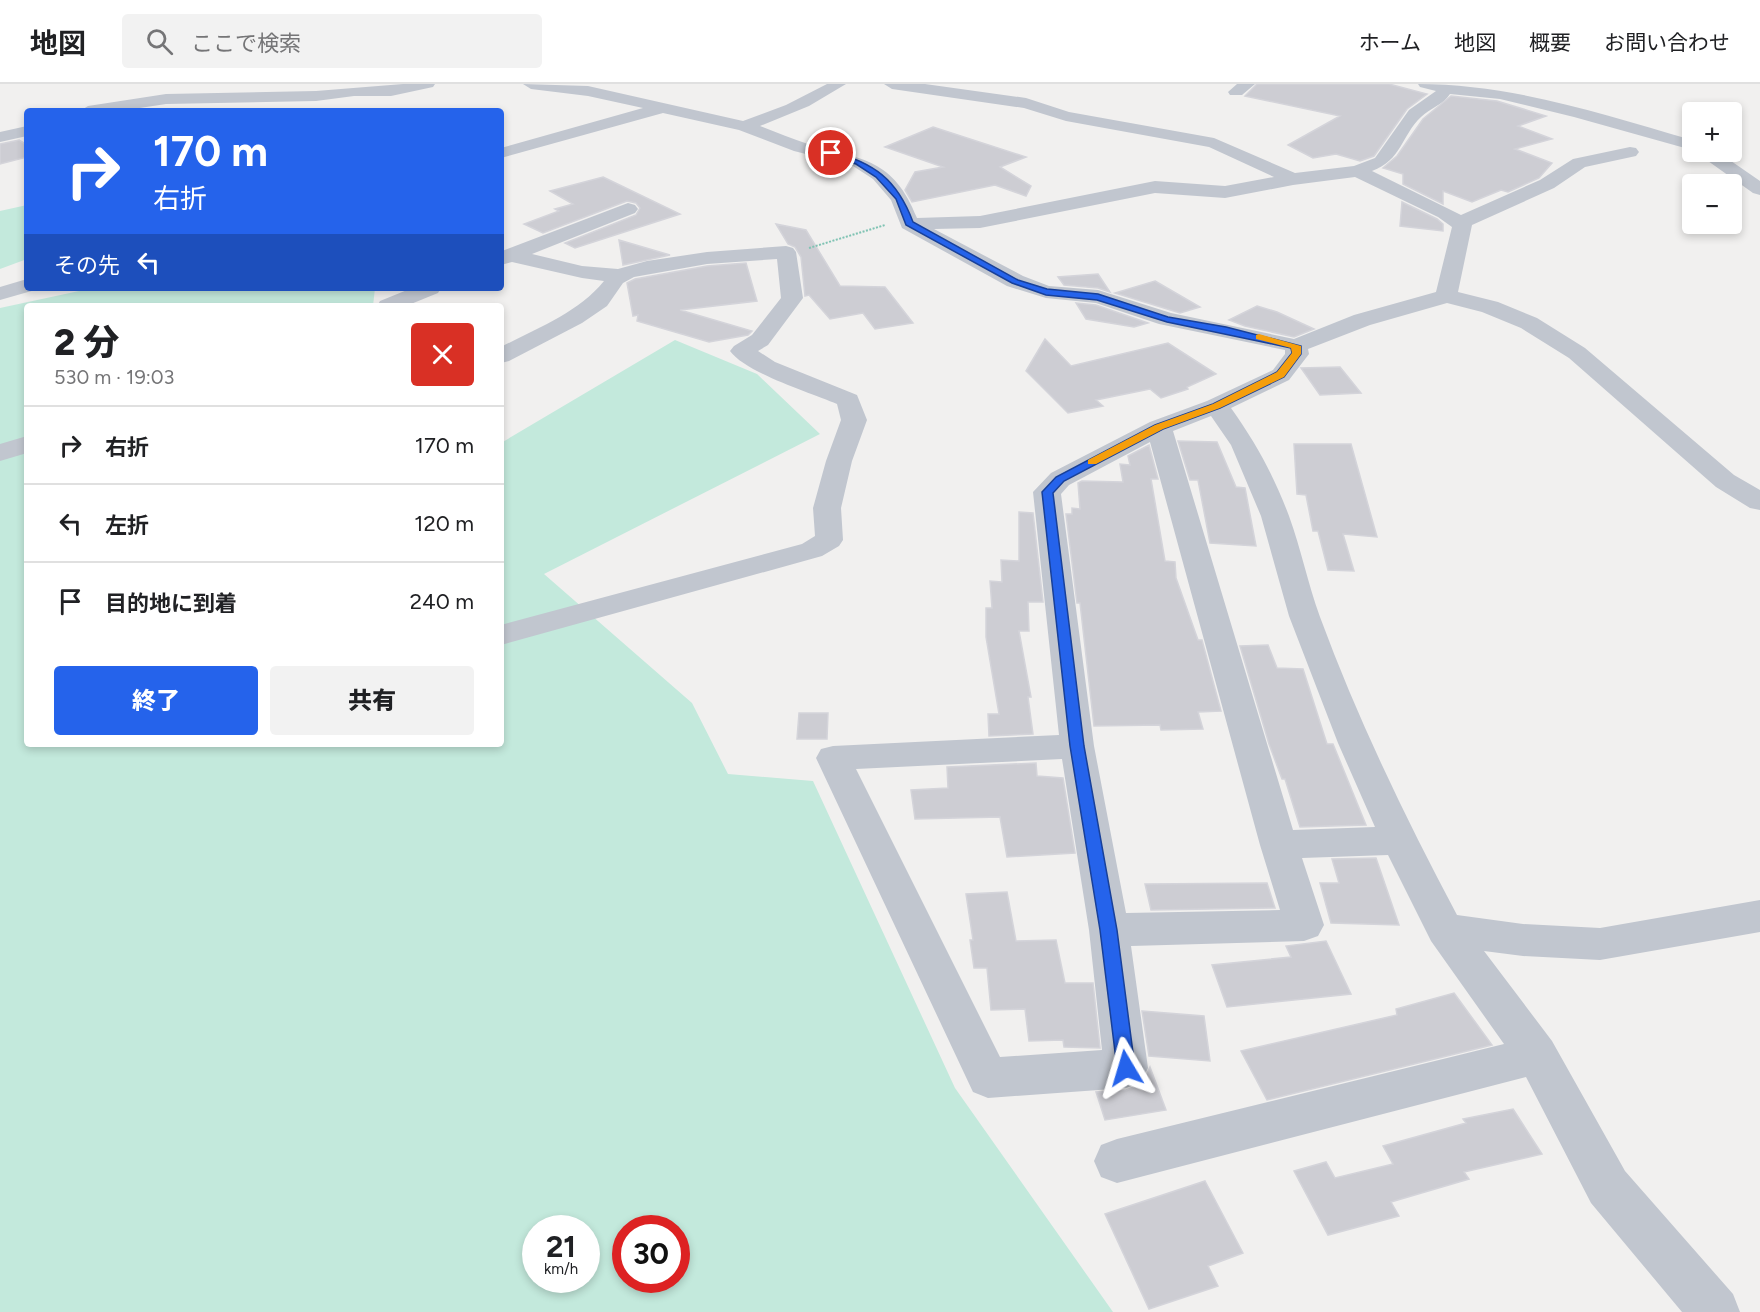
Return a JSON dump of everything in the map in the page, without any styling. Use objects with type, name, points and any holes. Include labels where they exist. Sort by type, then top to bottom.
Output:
[{"type":"street","points":[[108,108],[166,99],[316,96],[354,91],[391,91],[427,84]]},
{"type":"street","points":[[531,84],[588,91],[744,126],[800,147],[859,162],[879,176],[900,199],[909,224],[1015,281],[1046,292],[1098,297],[1167,320],[1226,330],[1296,346],[1362,320],[1447,296],[1490,307],[1529,323],[1577,353],[1725,481],[1760,502]]},
{"type":"street","points":[[744,126],[778,115],[811,100],[838,84]]},
{"type":"street","points":[[892,84],[1026,103],[1066,116],[1214,143],[1293,178]]},
{"type":"street","points":[[909,224],[980,222],[1155,187],[1225,192],[1293,178],[1357,171],[1381,162],[1415,113],[1441,96],[1445,88],[1433,86]]},
{"type":"street","points":[[1433,86],[1500,94],[1579,113],[1682,142]]},
{"type":"street","points":[[1579,113],[1592,101]]},
{"type":"street","points":[[504,152],[664,107]]},
{"type":"street","points":[[0,137],[24,131]]},
{"type":"street","points":[[1460,224],[1547,184],[1579,163],[1630,152]]},
{"type":"street","points":[[1721,162],[1760,189]]},
{"type":"street","points":[[1357,171],[1445,213],[1462,225],[1457,256],[1447,282],[1447,296]]},
{"type":"street","points":[[505,257],[628,209]]},
{"type":"street","points":[[504,634],[812,550],[829,540],[827,508],[838,461],[854,420],[848,400],[767,367],[742,351],[760,340],[792,298],[786,252],[707,258],[647,267],[620,276],[582,272],[505,257]]},
{"type":"street","points":[[504,354],[574,318],[599,301],[620,276]]},
{"type":"street","points":[[0,294],[24,286]]},
{"type":"street","points":[[395,303],[423,291]]},
{"type":"street","points":[[1077,746],[833,758],[988,1078],[1126,1068],[1109,930],[1077,746],[1047,492],[1060,479],[1159,427],[1216,406],[1281,375],[1296,354],[1296,346]]},
{"type":"street","points":[[1216,406],[1244,444],[1275,516],[1304,616],[1355,743],[1445,930],[1537,1055],[1608,1187],[1715,1312]]},
{"type":"street","points":[[1109,930],[1304,926],[1159,427]]},
{"type":"street","points":[[0,453],[24,445]]},
{"type":"street","points":[[1279,845],[1400,840]]},
{"type":"street","points":[[1445,930],[1523,940],[1600,944],[1760,916]]},
{"type":"street","points":[[1117,1161],[1537,1055]]},
{"type":"path","points":[[786,252],[817,247],[888,223],[909,224]]},
{"type":"green space","points":[[24,206],[24,260],[0,269],[0,211]]},
{"type":"green space","points":[[79,291],[375,291],[373,303],[24,303],[24,747],[504,747],[504,441],[675,340],[757,374],[820,434],[544,574],[692,703],[728,774],[813,781],[955,1088],[1113,1312],[0,1312],[0,308]]},
{"type":"building","points":[[1257,84],[1389,84],[1427,94],[1407,109],[1374,156],[1360,161],[1336,154],[1313,158],[1288,145],[1340,116],[1245,96]]},
{"type":"building","points":[[1451,96],[1497,101],[1546,116],[1518,126],[1552,139],[1515,149],[1552,163],[1539,178],[1508,192],[1501,190],[1472,202],[1443,191],[1443,204],[1403,184],[1403,174],[1383,168],[1397,156],[1423,119]]},
{"type":"building","points":[[933,127],[1026,157],[1000,167],[1031,186],[1026,196],[995,185],[912,202],[905,190],[915,172],[943,167],[885,147]]},
{"type":"building","points":[[19,140],[24,143],[24,158],[0,164],[0,144]]},
{"type":"building","points":[[603,177],[680,214],[575,248],[565,243],[636,215],[640,208],[636,203],[627,201],[543,233],[524,224],[559,211],[555,209],[573,204],[550,191]]},
{"type":"building","points":[[1402,202],[1437,219],[1443,224],[1443,231],[1400,226]]},
{"type":"building","points":[[776,224],[806,230],[840,286],[885,287],[913,323],[875,329],[863,313],[830,319],[809,295],[805,296],[801,257],[795,247],[788,244]]},
{"type":"building","points":[[619,240],[670,255],[623,265]]},
{"type":"building","points":[[746,263],[757,301],[680,310],[752,331],[748,335],[709,342],[637,321],[638,315],[633,316],[627,283],[635,279],[707,266]]},
{"type":"building","points":[[1098,274],[1110,292],[1098,288],[1064,285],[1058,277]]},
{"type":"building","points":[[1155,281],[1200,307],[1180,313],[1115,293]]},
{"type":"building","points":[[1076,303],[1096,305],[1148,323],[1134,327],[1086,319]]},
{"type":"building","points":[[1257,306],[1277,312],[1314,329],[1294,337],[1229,320]]},
{"type":"building","points":[[1045,339],[1071,366],[1168,343],[1216,374],[1187,387],[1188,389],[1161,398],[1150,389],[1096,400],[1103,406],[1068,413],[1026,371]]},
{"type":"building","points":[[1340,367],[1361,393],[1320,395],[1301,368]]},
{"type":"building","points":[[1178,441],[1217,442],[1236,487],[1245,488],[1256,546],[1210,543],[1198,480],[1190,480]]},
{"type":"building","points":[[1294,444],[1351,444],[1377,537],[1343,534],[1354,571],[1328,570],[1318,531],[1313,531],[1306,495],[1297,494]]},
{"type":"building","points":[[1149,445],[1158,479],[1151,479],[1165,561],[1175,562],[1176,578],[1198,640],[1202,640],[1221,711],[1198,712],[1203,729],[1161,730],[1160,725],[1094,726],[1080,603],[1077,603],[1066,514],[1072,514],[1072,508],[1080,509],[1078,483],[1082,481],[1123,482],[1120,464],[1130,465],[1128,456]]},
{"type":"building","points":[[1019,512],[1033,513],[1043,602],[1028,602],[1029,631],[1019,631],[1031,697],[1028,697],[1033,734],[989,736],[988,714],[999,714],[986,637],[986,608],[992,608],[990,581],[1002,582],[1001,560],[1019,561]]},
{"type":"building","points":[[1268,645],[1277,668],[1303,669],[1327,744],[1333,744],[1366,825],[1300,827],[1285,779],[1282,779],[1269,744],[1240,646]]},
{"type":"building","points":[[799,713],[828,713],[827,739],[797,739]]},
{"type":"building","points":[[1036,763],[1037,776],[1063,778],[1075,853],[1007,857],[1000,817],[915,819],[911,790],[948,788],[947,767]]},
{"type":"building","points":[[1376,858],[1399,925],[1331,923],[1320,883],[1339,883],[1332,859]]},
{"type":"building","points":[[1267,883],[1275,908],[1151,910],[1145,884]]},
{"type":"building","points":[[1007,892],[1016,941],[1056,940],[1065,983],[1093,983],[1100,1048],[1064,1047],[1063,1040],[1029,1041],[1025,1009],[991,1010],[987,968],[974,968],[970,940],[973,940],[966,894]]},
{"type":"building","points":[[1326,941],[1351,994],[1227,1007],[1212,965],[1291,957],[1286,946]]},
{"type":"building","points":[[1454,993],[1492,1045],[1267,1100],[1241,1051],[1397,1015],[1396,1009]]},
{"type":"building","points":[[1142,1011],[1204,1016],[1210,1061],[1149,1056]]},
{"type":"building","points":[[1150,1067],[1166,1110],[1105,1120],[1096,1092],[1126,1090],[1142,1084]]},
{"type":"building","points":[[1513,1109],[1542,1154],[1464,1172],[1469,1179],[1391,1202],[1399,1216],[1328,1235],[1294,1171],[1326,1162],[1335,1178],[1393,1164],[1383,1146],[1466,1123],[1463,1119]]},
{"type":"building","points":[[1205,1181],[1243,1253],[1208,1266],[1218,1286],[1149,1309],[1105,1214]]},
{"type":"slow traffic","points":[[1092,462],[1159,427],[1216,406],[1281,375],[1296,354],[1296,346],[1259,337]]},
{"type":"route","points":[[831,153],[859,162],[879,176],[900,199],[909,224],[1015,281],[1046,292],[1098,297],[1167,320],[1226,330],[1296,346],[1296,354],[1281,375],[1216,406],[1159,427],[1060,479],[1047,492],[1077,746],[1109,930],[1126,1068]]}]
